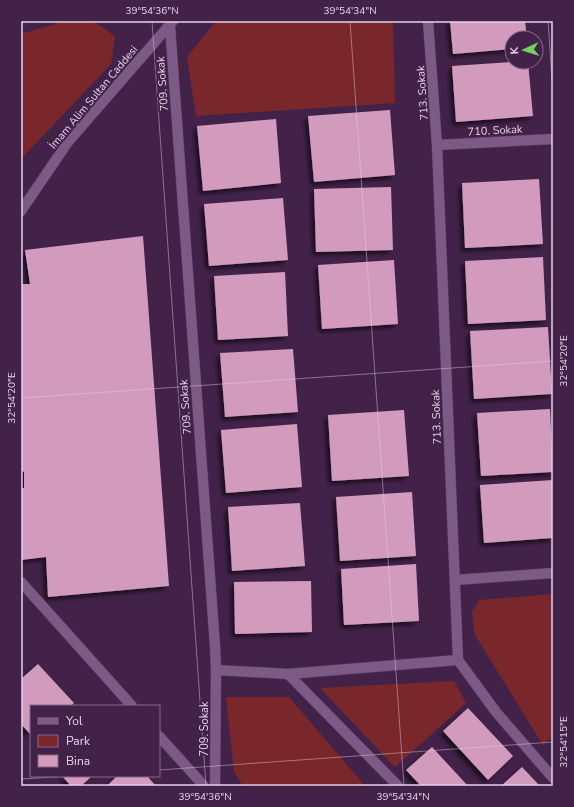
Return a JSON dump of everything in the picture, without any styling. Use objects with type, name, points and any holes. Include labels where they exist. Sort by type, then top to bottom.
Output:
[{"type":"street","name":"713. Sokak","points":[[428,21],[437,144],[458,660]]},
{"type":"street","name":"İmam Alim Sultan Caddesi","points":[[21,211],[68,142],[171,24]]},
{"type":"street","name":"709. Sokak","points":[[171,24],[216,670],[215,786]]},
{"type":"street","name":"710. Sokak","points":[[437,144],[553,139]]},
{"type":"street","points":[[455,580],[553,573]]},
{"type":"street","points":[[21,582],[131,705]]},
{"type":"street","points":[[216,670],[288,674],[458,660],[496,712],[553,778]]},
{"type":"street","points":[[288,674],[398,786]]},
{"type":"street","points":[[160,737],[204,786]]},
{"type":"green space","points":[[65,21],[92,22],[102,27],[115,37],[111,64],[21,158],[21,34]]},
{"type":"green space","points":[[216,21],[393,21],[395,103],[196,116],[187,57]]},
{"type":"green space","points":[[553,594],[553,735],[543,745],[475,635],[472,612],[479,600]]},
{"type":"green space","points":[[454,681],[466,703],[395,767],[320,688]]},
{"type":"green space","points":[[226,697],[289,697],[365,786],[243,786],[234,772]]},
{"type":"building","points":[[450,21],[525,21],[526,30],[504,30],[504,50],[453,54]]},
{"type":"building","points":[[504,63],[504,70],[529,70],[533,116],[456,122],[452,66]]},
{"type":"building","points":[[390,110],[395,175],[314,182],[308,116]]},
{"type":"building","points":[[276,119],[281,183],[203,191],[197,126]]},
{"type":"building","points":[[539,179],[543,244],[465,248],[462,183]]},
{"type":"building","points":[[391,187],[393,250],[316,252],[314,189]]},
{"type":"building","points":[[283,198],[288,260],[209,266],[204,204]]},
{"type":"building","points":[[143,236],[169,586],[48,597],[46,557],[21,560],[21,488],[24,488],[24,472],[21,470],[21,284],[30,284],[25,250]]},
{"type":"building","points":[[543,257],[546,320],[468,324],[465,261]]},
{"type":"building","points":[[394,260],[398,324],[322,329],[318,265]]},
{"type":"building","points":[[285,272],[288,336],[218,340],[214,276]]},
{"type":"building","points":[[548,327],[552,394],[474,399],[470,331]]},
{"type":"building","points":[[293,349],[298,412],[225,417],[220,353]]},
{"type":"building","points":[[550,409],[553,472],[481,476],[477,413]]},
{"type":"building","points":[[404,410],[409,476],[332,481],[328,415]]},
{"type":"building","points":[[297,424],[302,487],[226,493],[221,430]]},
{"type":"building","points":[[553,480],[553,538],[484,543],[480,485]]},
{"type":"building","points":[[412,492],[416,556],[340,561],[336,497]]},
{"type":"building","points":[[300,503],[305,566],[232,571],[228,507]]},
{"type":"building","points":[[416,564],[419,621],[344,625],[341,569]]},
{"type":"building","points":[[311,581],[312,632],[235,634],[234,582]]},
{"type":"building","points":[[38,664],[74,703],[72,705],[30,705],[30,734],[21,724],[21,679]]},
{"type":"building","points":[[468,708],[513,756],[488,780],[443,731]]},
{"type":"building","points":[[432,747],[468,786],[421,786],[406,770]]},
{"type":"building","points":[[522,767],[540,786],[501,786]]},
{"type":"building","points":[[63,777],[91,777],[81,786],[71,786]]},
{"type":"building","points":[[116,777],[148,777],[156,786],[107,786]]}]
